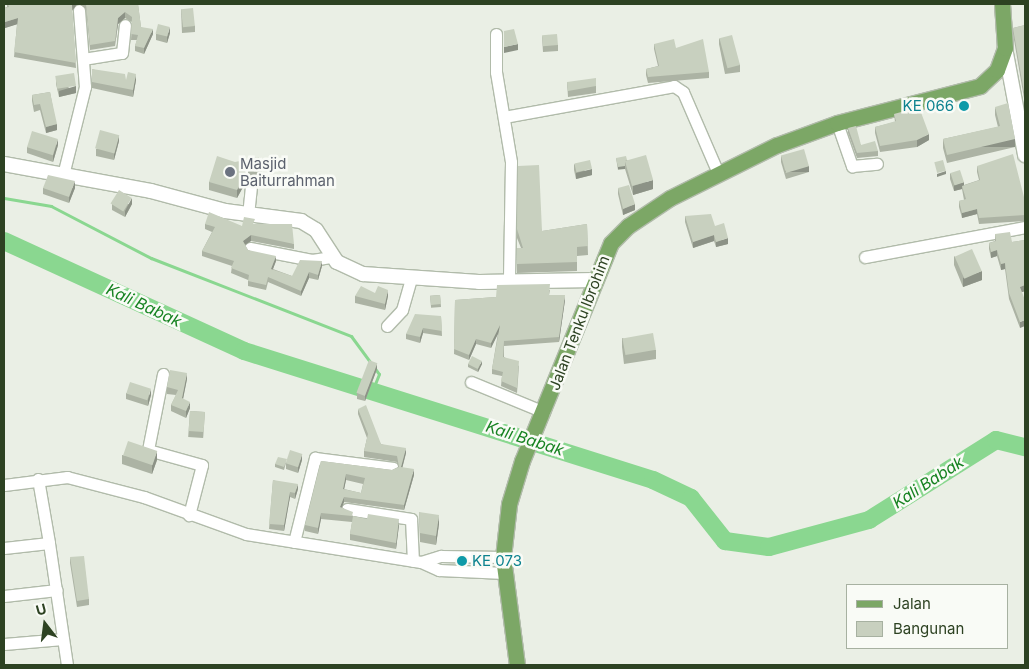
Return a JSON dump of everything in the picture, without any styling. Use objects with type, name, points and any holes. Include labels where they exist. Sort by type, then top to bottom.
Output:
[{"type":"main road","name":"Jalan Tenku Ibrohim","points":[[517,665],[503,557],[509,504],[522,461],[543,416],[608,249],[628,226],[718,173],[837,123],[974,89],[997,70],[1005,48],[1002,4]]},
{"type":"street","points":[[63,175],[85,80],[79,10]]},
{"type":"street","points":[[84,63],[122,53],[125,25]]},
{"type":"street","points":[[496,34],[496,72],[511,162],[509,282]]},
{"type":"street","points":[[1005,48],[1025,155]]},
{"type":"street","points":[[504,117],[674,86],[683,92],[718,173]]},
{"type":"street","points":[[837,123],[852,166],[878,164]]},
{"type":"street","points":[[4,164],[248,215],[306,223],[332,257],[356,272],[411,279],[509,282],[595,280]]},
{"type":"street","points":[[248,215],[251,185]]},
{"type":"street","points":[[865,257],[1025,227]]},
{"type":"street","points":[[250,248],[312,260],[332,257]]},
{"type":"street","points":[[387,326],[402,310],[411,279]]},
{"type":"street","points":[[163,374],[148,450],[202,465],[189,515]]},
{"type":"street","points":[[471,382],[543,416]]},
{"type":"street","points":[[294,542],[315,458],[393,468]]},
{"type":"street","points":[[4,485],[59,475],[106,485],[246,534],[417,561],[439,570],[504,573]]},
{"type":"street","points":[[38,479],[58,590],[67,665]]},
{"type":"street","points":[[346,508],[411,519],[417,561]]},
{"type":"street","points":[[4,548],[50,543]]},
{"type":"street","points":[[417,561],[441,556],[503,557]]},
{"type":"street","points":[[4,596],[58,590]]},
{"type":"street","points":[[4,644],[63,639]]},
{"type":"building","points":[[8,4],[73,4],[76,63],[14,52],[18,18],[5,22],[4,8],[9,7]]},
{"type":"building","points":[[86,4],[138,4],[141,27],[153,29],[144,48],[135,46],[138,35],[131,34],[132,17],[125,12],[118,18],[115,41],[90,45]]},
{"type":"building","points":[[193,8],[195,26],[183,27],[181,9]]},
{"type":"building","points":[[158,24],[170,27],[167,37],[156,34]]},
{"type":"building","points":[[1025,25],[1025,98],[1013,28]]},
{"type":"building","points":[[514,29],[518,44],[504,47],[504,31]]},
{"type":"building","points":[[557,34],[558,45],[543,46],[542,35]]},
{"type":"building","points":[[732,35],[740,65],[727,68],[719,38]]},
{"type":"building","points":[[674,39],[676,48],[703,39],[709,72],[648,77],[646,69],[659,66],[654,44]]},
{"type":"building","points":[[92,69],[125,74],[126,80],[128,72],[136,74],[133,90],[92,82]]},
{"type":"building","points":[[74,73],[76,86],[57,89],[55,76]]},
{"type":"building","points":[[596,78],[596,86],[568,91],[567,82]]},
{"type":"building","points":[[50,92],[57,124],[46,127],[40,104],[34,105],[32,95]]},
{"type":"building","points":[[1008,103],[1015,139],[947,155],[943,139],[1000,126],[995,107]]},
{"type":"building","points":[[919,107],[929,134],[917,140],[880,146],[875,127],[896,121],[894,114]]},
{"type":"building","points":[[856,126],[861,145],[875,141],[878,151],[857,153],[848,128]]},
{"type":"building","points":[[100,130],[119,135],[114,154],[95,148]]},
{"type":"building","points":[[32,131],[58,139],[53,155],[27,147]]},
{"type":"building","points":[[804,149],[809,166],[786,173],[781,156]]},
{"type":"building","points":[[1013,154],[1025,201],[1025,215],[979,218],[977,209],[962,213],[959,201],[966,199],[962,186],[980,180],[977,166]]},
{"type":"building","points":[[646,155],[653,180],[632,186],[625,161]]},
{"type":"building","points":[[217,156],[235,162],[259,157],[262,173],[248,170],[237,190],[209,182]]},
{"type":"building","points":[[626,156],[625,166],[618,167],[616,158]]},
{"type":"building","points":[[590,160],[592,169],[576,172],[574,164]]},
{"type":"building","points":[[943,160],[946,171],[937,173],[934,162]]},
{"type":"building","points":[[539,165],[542,231],[587,224],[588,246],[577,247],[577,262],[517,264],[517,248],[523,248],[517,229],[518,166]]},
{"type":"building","points":[[960,170],[964,182],[955,185],[950,173]]},
{"type":"building","points":[[48,175],[75,181],[69,197],[43,188]]},
{"type":"building","points":[[629,185],[635,204],[623,209],[618,188]]},
{"type":"building","points":[[119,190],[132,198],[123,212],[111,204]]},
{"type":"building","points":[[209,212],[242,226],[244,217],[255,219],[253,224],[292,224],[294,244],[251,235],[243,241],[248,250],[276,256],[271,269],[292,276],[300,260],[322,261],[318,275],[309,272],[301,291],[268,277],[266,285],[248,281],[249,275],[231,268],[234,261],[202,251],[215,227],[205,224]]},
{"type":"building","points":[[711,214],[715,226],[724,223],[728,238],[716,242],[714,235],[693,242],[685,216]]},
{"type":"building","points":[[1010,232],[1012,242],[1025,240],[1025,285],[1020,287],[1025,300],[1025,320],[1020,322],[1009,293],[1005,263],[1001,264],[997,250],[991,252],[989,243],[996,241],[995,234]]},
{"type":"building","points":[[972,249],[982,271],[964,279],[955,257]]},
{"type":"building","points":[[550,284],[549,295],[565,295],[559,337],[504,341],[503,357],[519,361],[517,388],[501,381],[503,372],[492,369],[500,325],[491,343],[476,339],[469,355],[454,349],[455,300],[496,297],[497,285]]},
{"type":"building","points":[[361,286],[375,293],[378,286],[388,290],[385,304],[355,296]]},
{"type":"building","points":[[440,295],[441,304],[431,305],[430,296]]},
{"type":"building","points":[[415,314],[441,316],[442,331],[423,328],[420,337],[406,334]]},
{"type":"building","points":[[653,333],[656,350],[625,355],[622,338]]},
{"type":"building","points":[[472,356],[482,361],[478,369],[468,364]]},
{"type":"building","points":[[369,360],[377,363],[365,396],[356,393]]},
{"type":"building","points":[[170,370],[187,373],[182,398],[190,402],[186,411],[171,405],[178,390],[167,387]]},
{"type":"building","points":[[130,382],[151,389],[147,400],[126,393]]},
{"type":"building","points":[[366,405],[381,444],[406,448],[401,467],[414,469],[404,505],[344,497],[340,507],[353,512],[352,516],[321,513],[318,528],[305,525],[321,461],[392,470],[399,467],[397,456],[364,451],[368,434],[358,409]],"holes":[[[346,474],[365,478],[361,493],[343,489]]]},
{"type":"building","points":[[190,411],[205,412],[204,432],[189,431]]},
{"type":"building","points":[[128,441],[157,451],[152,465],[123,455]]},
{"type":"building","points":[[290,450],[302,454],[298,467],[286,463]]},
{"type":"building","points":[[278,457],[287,459],[284,467],[275,464]]},
{"type":"building","points":[[273,480],[298,484],[295,493],[290,492],[284,525],[269,524]]},
{"type":"building","points":[[419,512],[439,515],[436,536],[420,533]]},
{"type":"building","points":[[368,514],[399,519],[396,543],[350,534],[353,516],[367,519]]},
{"type":"building","points":[[84,556],[89,599],[77,601],[70,557]]},
{"type":"waterway","points":[[4,198],[51,206],[151,258],[351,336],[379,374],[373,389]]},
{"type":"waterway","name":"Kali Babak","points":[[4,241],[244,351],[653,480],[691,498],[725,541],[769,547],[869,520],[996,440],[1025,447]]},
{"type":"place","name":"KE 066","points":[[964,106]]},
{"type":"place","name":"Masjid Baiturrahman","points":[[230,172]]},
{"type":"place","name":"KE 073","points":[[462,561]]}]
